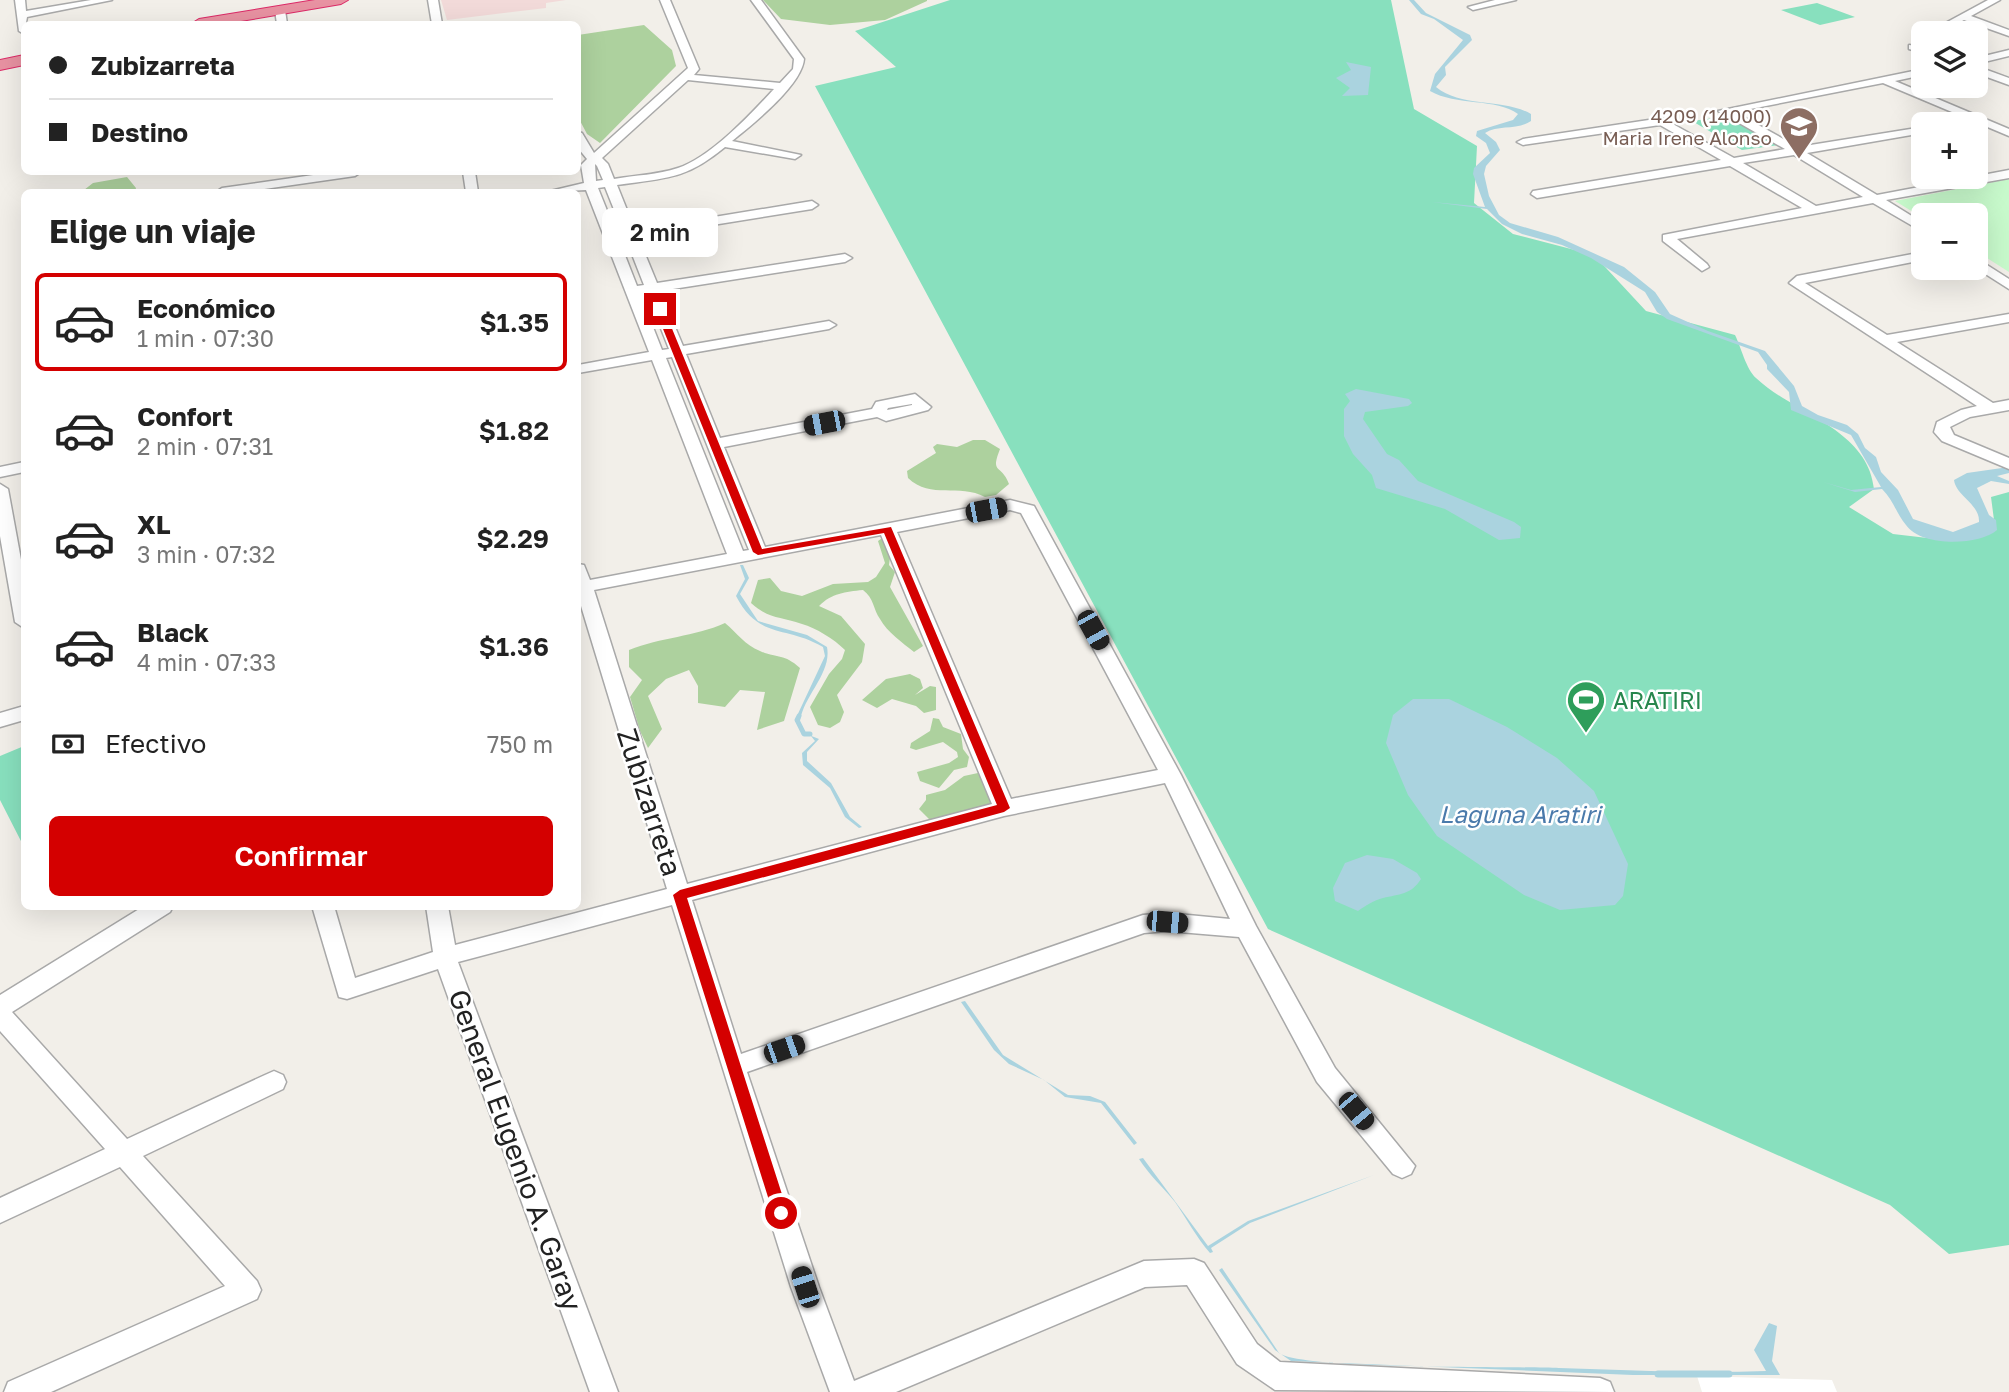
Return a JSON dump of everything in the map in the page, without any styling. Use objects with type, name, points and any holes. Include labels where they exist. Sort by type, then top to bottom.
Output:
[{"type":"highway","points":[[202,21],[281,10],[317,0]]},
{"type":"highway","points":[[217,21],[341,0]]},
{"type":"highway","points":[[0,63],[21,59]]},
{"type":"street","points":[[20,0],[23,21]]},
{"type":"street","points":[[23,15],[107,0]]},
{"type":"street","points":[[433,0],[436,21]]},
{"type":"street","points":[[665,0],[694,69],[593,156],[587,165],[591,187],[655,355],[737,557]]},
{"type":"street","points":[[575,189],[688,169],[756,116],[798,70],[799,59],[755,0]]},
{"type":"street","points":[[1473,7],[1511,0]]},
{"type":"street","points":[[1956,21],[1996,0]]},
{"type":"street","points":[[1964,17],[2009,33]]},
{"type":"street","points":[[1988,58],[2009,53]]},
{"type":"street","points":[[1988,74],[2009,82]]},
{"type":"street","points":[[1911,75],[1724,111],[1911,220]]},
{"type":"street","points":[[686,77],[783,87]]},
{"type":"street","points":[[1885,80],[1960,112]]},
{"type":"street","points":[[1524,142],[1662,121],[1813,209]]},
{"type":"street","points":[[1988,124],[2009,132]]},
{"type":"street","points":[[1537,194],[1911,132]]},
{"type":"street","points":[[581,142],[585,152],[602,164],[758,552]]},
{"type":"street","points":[[724,142],[795,155]]},
{"type":"street","points":[[1702,267],[1668,238],[2009,174]]},
{"type":"street","points":[[237,189],[308,175]]},
{"type":"street","points":[[611,238],[812,205]]},
{"type":"street","points":[[631,291],[845,258]]},
{"type":"street","points":[[1911,258],[1806,278],[1796,283],[1990,408]]},
{"type":"street","points":[[1988,270],[2009,285]]},
{"type":"street","points":[[1885,340],[2009,318]]},
{"type":"street","points":[[581,368],[830,325]]},
{"type":"street","points":[[2009,405],[1953,417],[1942,425],[1942,432],[1948,438],[2009,464]]},
{"type":"street","points":[[714,444],[879,412]]},
{"type":"street","points":[[0,472],[21,468]]},
{"type":"street","points":[[0,489],[21,605]]},
{"type":"street","points":[[581,581],[737,557],[1010,505],[1028,510],[1171,775],[1246,929],[1326,1075],[1402,1166]]},
{"type":"street","points":[[887,529],[1004,808]]},
{"type":"street","name":"Zubizarreta","points":[[581,587],[733,1067],[805,1287],[844,1392]]},
{"type":"street","points":[[0,720],[21,714]]},
{"type":"street","points":[[324,910],[347,990],[445,957],[1004,808],[1171,775]]},
{"type":"street","points":[[0,1007],[156,910]]},
{"type":"street","name":"General Eugenio A. Garay","points":[[438,910],[445,957],[604,1392]]},
{"type":"street","points":[[733,1067],[1143,924],[1167,922],[1246,929]]},
{"type":"street","points":[[0,1015],[247,1290],[18,1392]]},
{"type":"street","points":[[0,1211],[274,1082]]},
{"type":"street","points":[[862,1392],[1144,1274],[1194,1272],[1247,1354],[1275,1376],[1600,1392]]},
{"type":"shaded area","points":[[441,0],[566,0],[546,3],[546,8],[447,20]]},
{"type":"green space","points":[[763,0],[927,1],[885,20],[830,25],[781,19]]},
{"type":"green space","name":"ARATIRI","points":[[950,0],[1391,0],[1414,109],[1477,146],[1474,203],[1513,234],[1594,255],[1646,311],[1735,335],[1756,378],[1844,437],[1858,451],[1869,468],[1874,489],[1849,507],[1893,534],[1936,539],[1994,520],[1991,497],[2009,492],[2009,1245],[1949,1254],[1890,1205],[1268,929],[815,86],[896,67],[855,31]]},
{"type":"green space","points":[[1817,3],[1855,17],[1820,25],[1781,10]]},
{"type":"green space","points":[[644,25],[672,50],[676,66],[600,143],[587,134],[581,123],[581,35]]},
{"type":"green space","points":[[1729,116],[1779,145],[1742,150],[1692,121]]},
{"type":"green space","points":[[127,177],[136,188],[85,189],[93,183]]},
{"type":"green space","points":[[2009,179],[2009,272],[1988,259],[1988,203],[1911,203],[1911,211],[1895,201],[1957,189],[1988,189],[1988,183]]},
{"type":"green space","points":[[973,440],[985,440],[1000,449],[996,466],[1009,484],[996,495],[985,497],[965,491],[936,490],[917,485],[908,478],[907,471],[936,453],[933,447],[937,444],[957,447]]},
{"type":"green space","points":[[885,536],[891,550],[889,565],[895,572],[890,587],[923,646],[914,652],[891,633],[863,590],[829,598],[819,606],[841,616],[865,644],[862,662],[837,695],[844,712],[840,722],[830,728],[818,725],[810,707],[829,674],[842,659],[845,650],[813,628],[770,615],[751,603],[758,580],[770,578],[781,591],[802,596],[833,584],[868,582],[876,577],[885,563],[878,541]]},
{"type":"green space","points":[[725,623],[755,648],[785,658],[800,668],[784,721],[757,730],[765,692],[740,690],[725,707],[698,703],[698,686],[689,670],[666,679],[648,696],[662,729],[648,748],[630,697],[642,680],[629,667],[629,650]]},
{"type":"green space","points":[[910,674],[920,679],[923,688],[915,695],[930,686],[936,687],[936,710],[924,713],[916,706],[892,699],[877,708],[862,700],[886,679]]},
{"type":"green space","points":[[933,718],[939,719],[943,727],[961,734],[963,749],[969,757],[967,767],[954,770],[939,788],[920,781],[917,772],[949,763],[958,757],[957,752],[943,742],[916,750],[910,748],[911,743],[930,731]]},
{"type":"green space","points":[[21,747],[21,841],[0,800],[0,756]]},
{"type":"green space","points":[[978,773],[993,801],[990,806],[931,821],[919,809],[926,800],[926,795],[945,790],[964,776]]},
{"type":"water","points":[[1409,0],[1414,0],[1426,13],[1470,35],[1472,40],[1445,67],[1446,75],[1436,87],[1458,98],[1508,106],[1531,114],[1531,121],[1525,124],[1485,133],[1496,142],[1500,150],[1486,166],[1484,174],[1489,196],[1499,215],[1510,223],[1558,237],[1624,267],[1655,292],[1670,314],[1765,351],[1794,386],[1802,406],[1847,425],[1858,434],[1865,448],[1876,457],[1881,472],[1898,490],[1913,519],[1953,532],[1979,522],[1976,510],[1959,491],[1954,480],[1967,473],[2009,467],[2009,473],[1997,476],[2009,481],[2009,484],[1991,481],[1977,488],[1989,515],[1996,520],[1997,530],[1977,539],[1964,541],[1950,542],[1924,537],[1906,525],[1882,489],[1855,492],[1823,482],[1851,490],[1881,487],[1851,435],[1791,410],[1789,392],[1767,369],[1758,352],[1667,319],[1657,312],[1645,292],[1591,258],[1562,245],[1522,234],[1502,224],[1487,209],[1432,202],[1485,207],[1473,174],[1474,168],[1490,153],[1486,143],[1476,136],[1477,131],[1513,120],[1518,114],[1499,106],[1452,99],[1430,91],[1435,74],[1463,40],[1434,19],[1421,14]]},
{"type":"water","points":[[1346,62],[1371,67],[1368,95],[1342,96],[1350,88],[1336,78],[1351,70]]},
{"type":"water","points":[[1356,389],[1409,399],[1412,403],[1408,406],[1365,412],[1363,419],[1387,454],[1399,460],[1418,481],[1514,522],[1521,527],[1520,538],[1499,540],[1445,509],[1376,488],[1372,475],[1353,454],[1344,436],[1344,409],[1350,401],[1345,394]]},
{"type":"water","points":[[740,565],[743,565],[749,578],[740,594],[758,621],[807,635],[827,647],[822,675],[800,721],[795,722],[825,656],[823,647],[810,640],[764,626],[754,619],[736,596],[745,579]]},
{"type":"water","name":"Laguna Aratiri","points":[[1413,699],[1449,699],[1507,727],[1557,758],[1594,791],[1628,864],[1623,896],[1615,905],[1560,910],[1524,895],[1437,836],[1408,795],[1386,743],[1393,715]]},
{"type":"water","points":[[804,733],[819,739],[807,752],[807,761],[831,783],[850,817],[862,827],[859,828],[845,817],[830,788],[803,765],[802,753],[815,741],[811,736],[801,734]]},
{"type":"water","points":[[1367,855],[1393,859],[1417,873],[1421,879],[1409,891],[1376,900],[1358,911],[1335,901],[1333,888],[1345,863]]},
{"type":"water","points":[[965,1001],[1003,1055],[1043,1079],[1009,1064],[994,1050],[961,1002]]},
{"type":"water","points":[[1045,1081],[1068,1095],[1090,1096],[1105,1102],[1137,1143],[1134,1145],[1101,1103],[1065,1097]]},
{"type":"water","points":[[1143,1158],[1208,1246],[1248,1221],[1374,1175],[1250,1223],[1211,1248],[1213,1252],[1210,1253],[1175,1202],[1139,1159]]},
{"type":"water","points":[[1222,1268],[1279,1353],[1219,1270]]},
{"type":"water","points":[[1769,1323],[1777,1326],[1772,1361],[1780,1375],[1633,1375],[1419,1366],[1688,1372],[1766,1371],[1754,1350]]},
{"type":"water","points":[[1280,1353],[1296,1358],[1336,1363],[1291,1361]]},
{"type":"water","points":[[1336,1363],[1419,1366],[1366,1365]]},
{"type":"pier","points":[[1697,1376],[1832,1380],[1837,1392],[1702,1392]]},
{"type":"waterway","points":[[799,716],[797,720],[804,734],[810,734]]},
{"type":"waterway","points":[[1658,1374],[1729,1374]]},
{"type":"place","name":"4209 (14000) Maria Irene Alonso","points":[[1799,160]]},
{"type":"place","name":"ARATIRI","points":[[1586,734]]},
{"type":"route","points":[[660,309],[758,552],[887,529],[1004,808],[680,895],[781,1213]]}]
